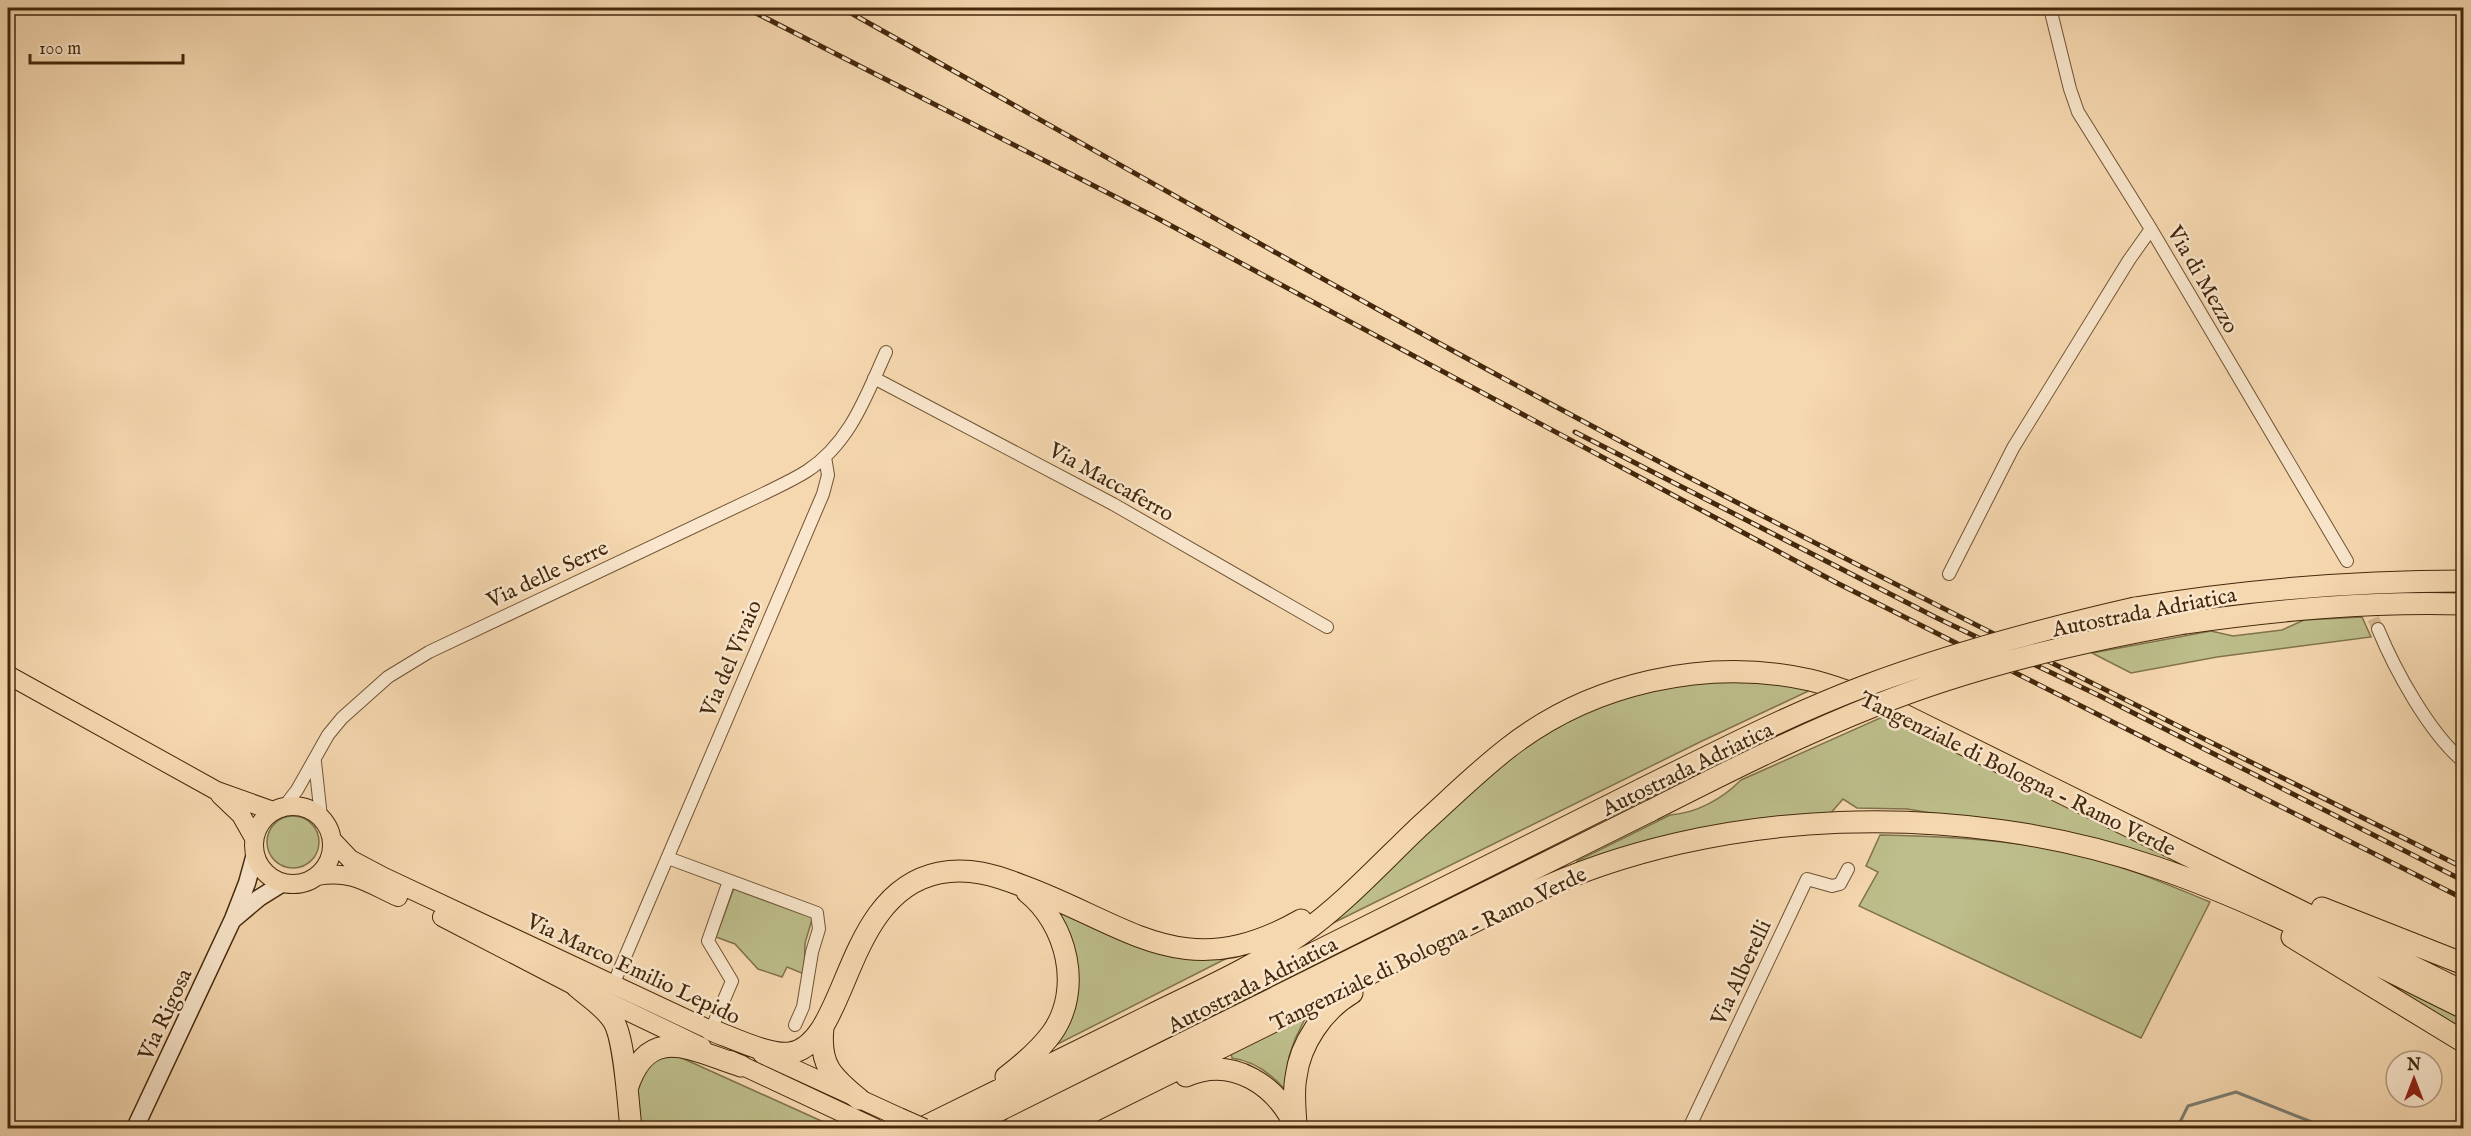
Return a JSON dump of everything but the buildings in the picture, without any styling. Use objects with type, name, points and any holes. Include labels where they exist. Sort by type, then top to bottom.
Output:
[{"type":"highway","name":"Autostrada Adriatica","points":[[964,1128],[1642,789],[1811,708],[1864,686],[2002,640],[2135,608],[2268,589],[2381,582],[2463,581]]},
{"type":"highway","name":"Autostrada Adriatica","points":[[1013,1128],[1761,755],[1875,705],[2049,650],[2185,623],[2271,611],[2369,604],[2463,604]]},
{"type":"highway","name":"Tangenziale di Bologna - Ramo Verde","points":[[923,1128],[1265,957],[1301,934],[1341,901],[1421,825],[1508,748],[1578,706],[1658,679],[1739,672],[1778,675],[1849,691],[1894,710],[2463,992]]},
{"type":"highway","name":"Tangenziale di Bologna - Ramo Verde","points":[[1059,1128],[1548,885],[1612,861],[1706,838],[1805,825],[1893,823],[1938,824],[1985,829],[2068,843],[2159,868],[2292,924],[2463,1008]]},
{"type":"highway","points":[[711,1030],[770,1051],[788,1053],[808,1045],[823,1028],[873,920],[892,896],[922,878],[951,871],[977,871],[1012,881],[1150,942],[1197,950],[1224,948],[1274,934],[1305,918],[1421,825]]},
{"type":"highway","points":[[2134,828],[2283,892],[2463,964]]},
{"type":"highway","points":[[2159,868],[2264,921],[2463,1042]]},
{"type":"highway","points":[[944,1117],[999,1083],[1034,1054],[1053,1031],[1062,1011],[1068,968],[1064,945],[1045,909],[1012,881]]},
{"type":"highway","points":[[1296,1128],[1297,1067],[1306,1043],[1318,1024],[1344,997],[1447,935]]},
{"type":"highway","points":[[577,987],[614,1021],[621,1047],[631,1128]]},
{"type":"highway","points":[[823,1028],[821,1047],[825,1064],[832,1076],[859,1099]]},
{"type":"highway","points":[[626,1090],[632,1072],[643,1057],[662,1046],[680,1047],[741,1066]]},
{"type":"highway","points":[[1064,1128],[1190,1074],[1210,1069],[1241,1073],[1265,1086],[1280,1101],[1296,1128]]},
{"type":"main road","points":[[8,675],[217,791],[278,809],[304,807],[321,817],[330,832],[332,840],[329,860],[317,876],[307,882],[283,883],[265,873],[241,815],[217,791]]},
{"type":"main road","points":[[254,846],[258,827],[278,809]]},
{"type":"main road","name":"Via Marco Emilio Lepido","points":[[332,840],[345,855],[359,864],[613,985],[923,1128]]},
{"type":"main road","name":"Via Rigosa","points":[[135,1128],[233,919],[248,883],[254,846]]},
{"type":"main road","name":"Via Marco Emilio Lepido","points":[[317,876],[347,874],[451,921],[577,987],[874,1128]]},
{"type":"main road","name":"Via Rigosa","points":[[233,919],[259,898],[283,883]]},
{"type":"street","name":"Via di Mezzo","points":[[2050,8],[2078,112],[2151,229],[2347,561]]},
{"type":"street","points":[[1949,574],[2013,448],[2123,270],[2151,229]]},
{"type":"street","points":[[825,458],[851,427],[886,352]]},
{"type":"street","name":"Via Maccaferro","points":[[874,378],[1113,504],[1327,627]]},
{"type":"street","name":"Via delle Serre","points":[[278,809],[315,761],[334,727],[374,688],[403,667],[429,652],[789,481],[825,458]]},
{"type":"street","name":"Via del Vivaio","points":[[613,985],[824,494],[827,482],[825,458]]},
{"type":"street","points":[[2378,629],[2390,657],[2412,694],[2436,730],[2463,762]]},
{"type":"street","points":[[315,761],[321,817]]},
{"type":"street","points":[[668,858],[817,913],[819,929],[812,952],[803,1007],[795,1025]]},
{"type":"street","name":"Via Alberelli","points":[[1689,1128],[1807,879],[1832,886],[1839,884],[1848,868]]},
{"type":"street","points":[[711,1030],[732,981],[708,941],[729,881]]},
{"type":"green space","points":[[2362,617],[2371,637],[2217,657],[2131,673],[2092,653],[2211,631],[2233,636],[2282,630],[2304,620]]},
{"type":"green space","points":[[1701,677],[1817,687],[1700,742],[1327,926],[1513,752],[1599,702]]},
{"type":"green space","points":[[1889,714],[2198,870],[2096,840],[1907,809],[1857,808],[1843,799],[1829,815],[1646,842],[1578,863],[1577,861],[1670,815],[1680,814],[1708,804],[1741,780]]},
{"type":"green space","points":[[293,816],[303,818],[311,824],[317,832],[319,842],[317,852],[311,860],[303,866],[293,868],[283,866],[275,860],[269,852],[267,842],[269,832],[275,824],[283,818]]},
{"type":"green space","points":[[1880,835],[1972,839],[2063,851],[2119,867],[2210,902],[2141,1038],[1859,906],[1878,872],[1866,866]]},
{"type":"green space","points":[[734,888],[813,916],[805,943],[804,974],[787,967],[782,977],[758,969],[735,944],[716,937]]},
{"type":"green space","points":[[1051,904],[1099,925],[1241,951],[1046,1050],[1069,1010]]},
{"type":"green space","points":[[2373,974],[2463,1018],[2463,1034],[2372,979]]},
{"type":"green space","points":[[1307,1015],[1289,1057],[1287,1092],[1262,1069],[1232,1058],[1231,1053]]},
{"type":"green space","points":[[673,1054],[837,1128],[641,1128],[636,1078],[650,1061]]},
{"type":"waterway","points":[[2177,1128],[2188,1106],[2236,1092],[2327,1128]]},
{"type":"tunnel","points":[[2366,602],[2378,629]]},
{"type":"railway","points":[[746,8],[1155,217],[1837,583],[2464,899]]},
{"type":"railway","points":[[842,8],[1288,259],[1625,444],[1919,596],[2464,868]]},
{"type":"railway","points":[[1575,432],[1935,617],[2100,696],[2464,881]]}]
